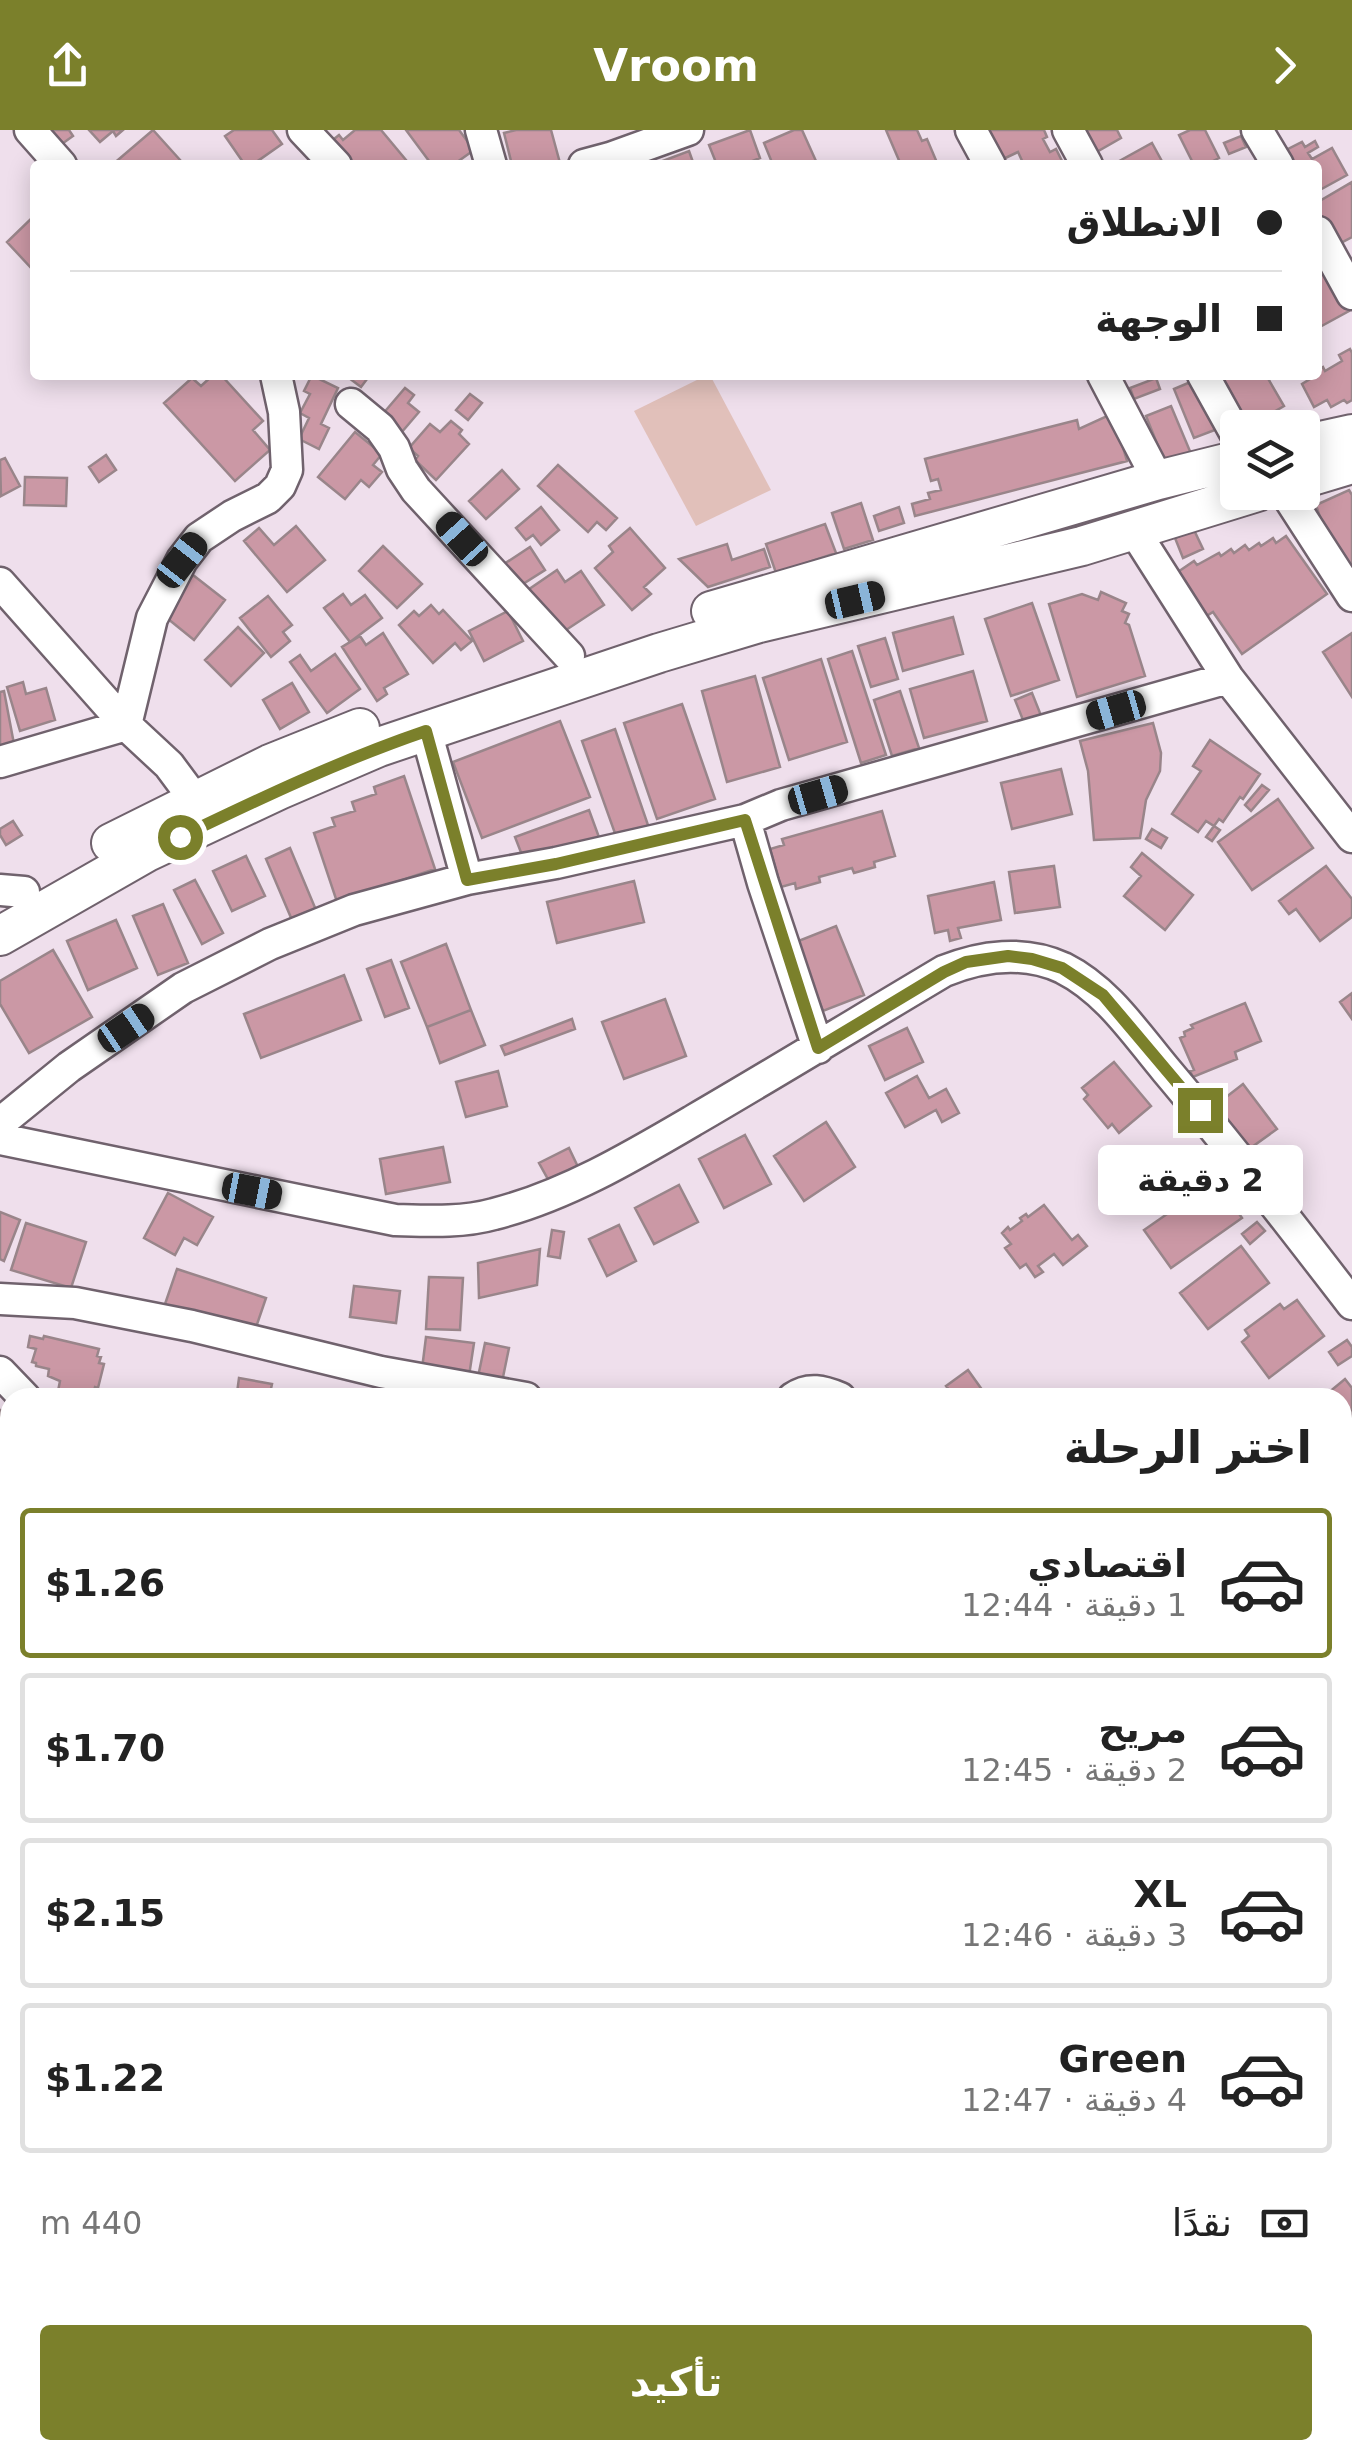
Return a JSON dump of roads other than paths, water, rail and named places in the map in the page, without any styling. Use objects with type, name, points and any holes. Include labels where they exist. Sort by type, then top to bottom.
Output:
[{"type":"main road","points":[[1320,442],[1352,434]]},
{"type":"main road","points":[[8,896],[270,764],[399,713],[768,593],[1220,464]]},
{"type":"main road","points":[[1320,474],[1352,464]]},
{"type":"main road","points":[[1166,477],[1179,484],[1182,515]]},
{"type":"main road","points":[[0,936],[164,844],[378,747],[759,623],[1082,546],[1220,503]]},
{"type":"main road","points":[[1069,505],[1073,530],[1082,546]]},
{"type":"street","points":[[30,130],[57,160]]},
{"type":"street","points":[[303,130],[331,160]]},
{"type":"street","points":[[481,130],[490,160]]},
{"type":"street","points":[[603,160],[688,130]]},
{"type":"street","points":[[970,130],[987,160]]},
{"type":"street","points":[[1068,130],[1084,160]]},
{"type":"street","points":[[1257,130],[1275,160]]},
{"type":"street","points":[[1322,239],[1352,294]]},
{"type":"street","points":[[126,725],[152,618],[182,560],[199,538],[268,498],[288,470],[284,412],[277,380]]},
{"type":"street","points":[[1106,380],[1166,477]]},
{"type":"street","points":[[1206,380],[1222,410]]},
{"type":"street","points":[[351,404],[380,428],[416,490],[569,656]]},
{"type":"street","points":[[1297,510],[1352,596]]},
{"type":"street","points":[[1134,532],[1228,678],[1352,837]]},
{"type":"street","points":[[0,584],[126,725],[169,765],[195,800]]},
{"type":"street","points":[[0,1123],[69,1067],[183,988],[270,944],[354,910],[467,880],[556,864],[745,820],[781,806],[1228,678]]},
{"type":"street","points":[[0,762],[126,725]]},
{"type":"street","points":[[426,731],[467,880]]},
{"type":"street","points":[[745,820],[818,1048]]},
{"type":"street","points":[[0,1139],[396,1220],[447,1221],[492,1215],[535,1202],[622,1162],[944,972],[966,962],[1008,956],[1062,968],[1103,995],[1224,1139],[1352,1304]]},
{"type":"street","points":[[0,1299],[75,1303],[192,1326],[381,1372],[470,1388]]}]
